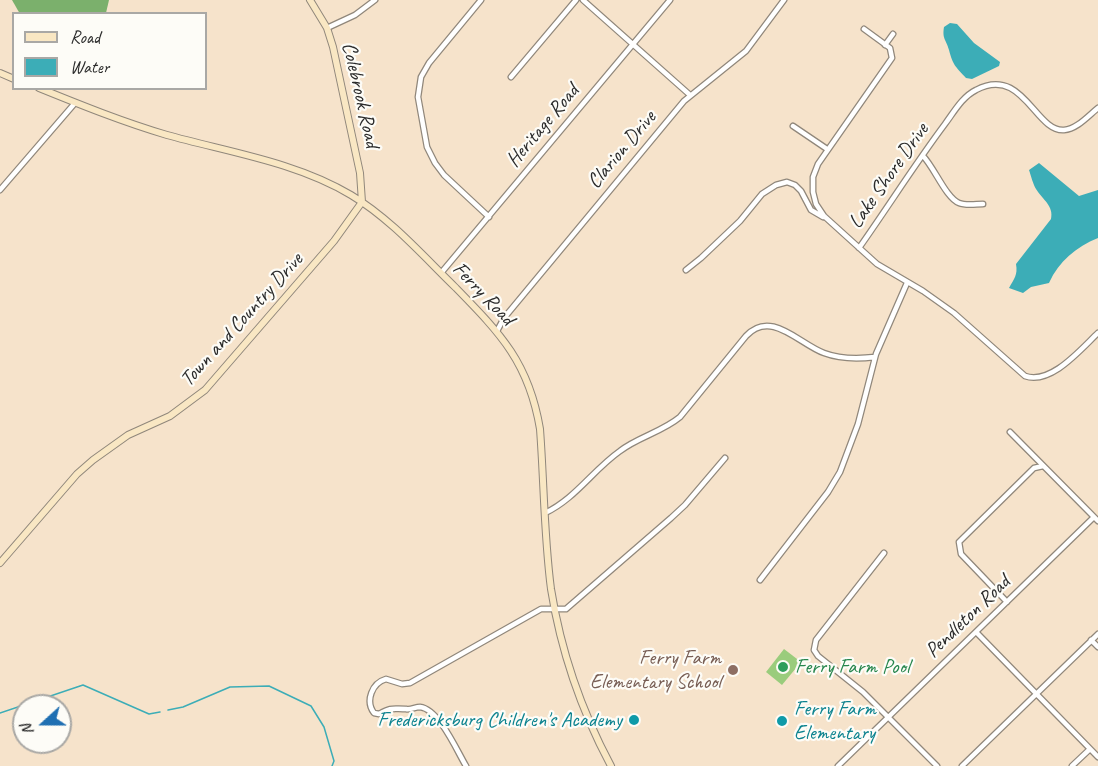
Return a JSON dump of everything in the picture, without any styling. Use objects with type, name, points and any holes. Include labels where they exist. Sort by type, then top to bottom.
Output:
[{"type":"main road","name":"Colebrook Road","points":[[310,0],[327,28],[333,47],[360,173],[362,202]]},
{"type":"main road","name":"Ferry Road","points":[[44,90],[165,134],[305,173],[334,185],[362,202],[388,222],[497,332],[520,363],[536,407],[540,429],[549,570],[555,609],[571,676],[591,727],[611,766]]},
{"type":"main road","name":"Town and Country Drive","points":[[0,563],[77,474],[93,460],[128,435],[170,416],[205,390],[334,241],[362,202]]},
{"type":"street","points":[[327,28],[355,15],[375,0]]},
{"type":"street","points":[[481,0],[429,63],[422,77],[418,97],[427,147],[435,163],[444,175],[489,217]]},
{"type":"street","points":[[511,77],[576,0]]},
{"type":"street","points":[[583,0],[690,95]]},
{"type":"street","name":"Heritage Road","points":[[441,273],[670,0]]},
{"type":"street","name":"Clarion Drive","points":[[497,332],[504,318],[690,95],[746,51],[784,0]]},
{"type":"street","points":[[859,248],[828,220],[816,204],[812,185],[815,171],[827,149],[891,61],[892,51],[864,29]]},
{"type":"street","points":[[885,45],[893,34]]},
{"type":"street","name":"Lake Shore Drive","points":[[1098,108],[1079,124],[1066,130],[1060,130],[1048,123],[1017,92],[1003,86],[981,88],[964,99],[859,248],[877,264],[954,313],[1020,373],[1030,378],[1041,378],[1051,374],[1098,333]]},
{"type":"street","points":[[0,190],[75,102]]},
{"type":"street","points":[[793,126],[827,149]]},
{"type":"street","points":[[923,156],[954,200],[963,204],[983,204]]},
{"type":"street","points":[[686,270],[740,221],[762,194],[776,185],[787,183],[795,185],[801,191],[811,210],[828,220]]},
{"type":"street","points":[[760,580],[828,492],[840,472],[855,434],[875,357],[907,283]]},
{"type":"street","points":[[545,513],[568,499],[620,451],[668,427],[680,417],[746,336],[758,327],[768,325],[778,327],[815,349],[830,355],[855,358],[875,357]]},
{"type":"street","points":[[1010,432],[1096,519]]},
{"type":"street","points":[[466,766],[434,714],[420,707],[406,710],[393,707],[376,714],[370,705],[373,689],[380,681],[386,679],[402,684],[410,683],[541,609],[562,610],[571,606],[685,505],[725,458]]},
{"type":"street","points":[[1007,602],[961,554],[959,542],[1034,468],[1043,466]]},
{"type":"street","name":"Pendleton Road","points":[[838,766],[1096,519]]},
{"type":"street","points":[[884,553],[816,640],[814,650],[819,657],[847,678],[889,717],[937,766]]},
{"type":"street","points":[[976,632],[1098,757]]},
{"type":"street","points":[[962,766],[1098,634]]},
{"type":"street","points":[[1091,640],[1098,647]]},
{"type":"street","points":[[1072,766],[1090,749]]},
{"type":"green space","points":[[12,0],[109,0],[106,12],[19,12]]},
{"type":"green space","name":"Ferry Farm Pool","points":[[784,649],[801,662],[782,685],[766,672]]},
{"type":"water","points":[[950,23],[957,24],[974,43],[1000,62],[999,66],[972,79],[966,78],[953,62],[944,37],[944,27]]},
{"type":"water","points":[[1039,163],[1079,196],[1098,190],[1098,238],[1069,256],[1049,283],[1031,287],[1023,293],[1009,288],[1016,274],[1016,264],[1051,219],[1052,214],[1036,189],[1029,170]]},
{"type":"waterway","points":[[0,713],[83,685],[149,714],[160,712]]},
{"type":"waterway","points":[[168,710],[183,707],[230,687],[269,686],[311,706],[324,727],[334,761],[332,766]]},
{"type":"place","name":"Ferry Farm Pool","points":[[783,667]]},
{"type":"place","name":"Ferry Farm Elementary School","points":[[733,670]]},
{"type":"place","name":"Fredericksburg Children's Academy","points":[[634,720]]},
{"type":"place","name":"Ferry Farm Elementary","points":[[782,721]]}]
